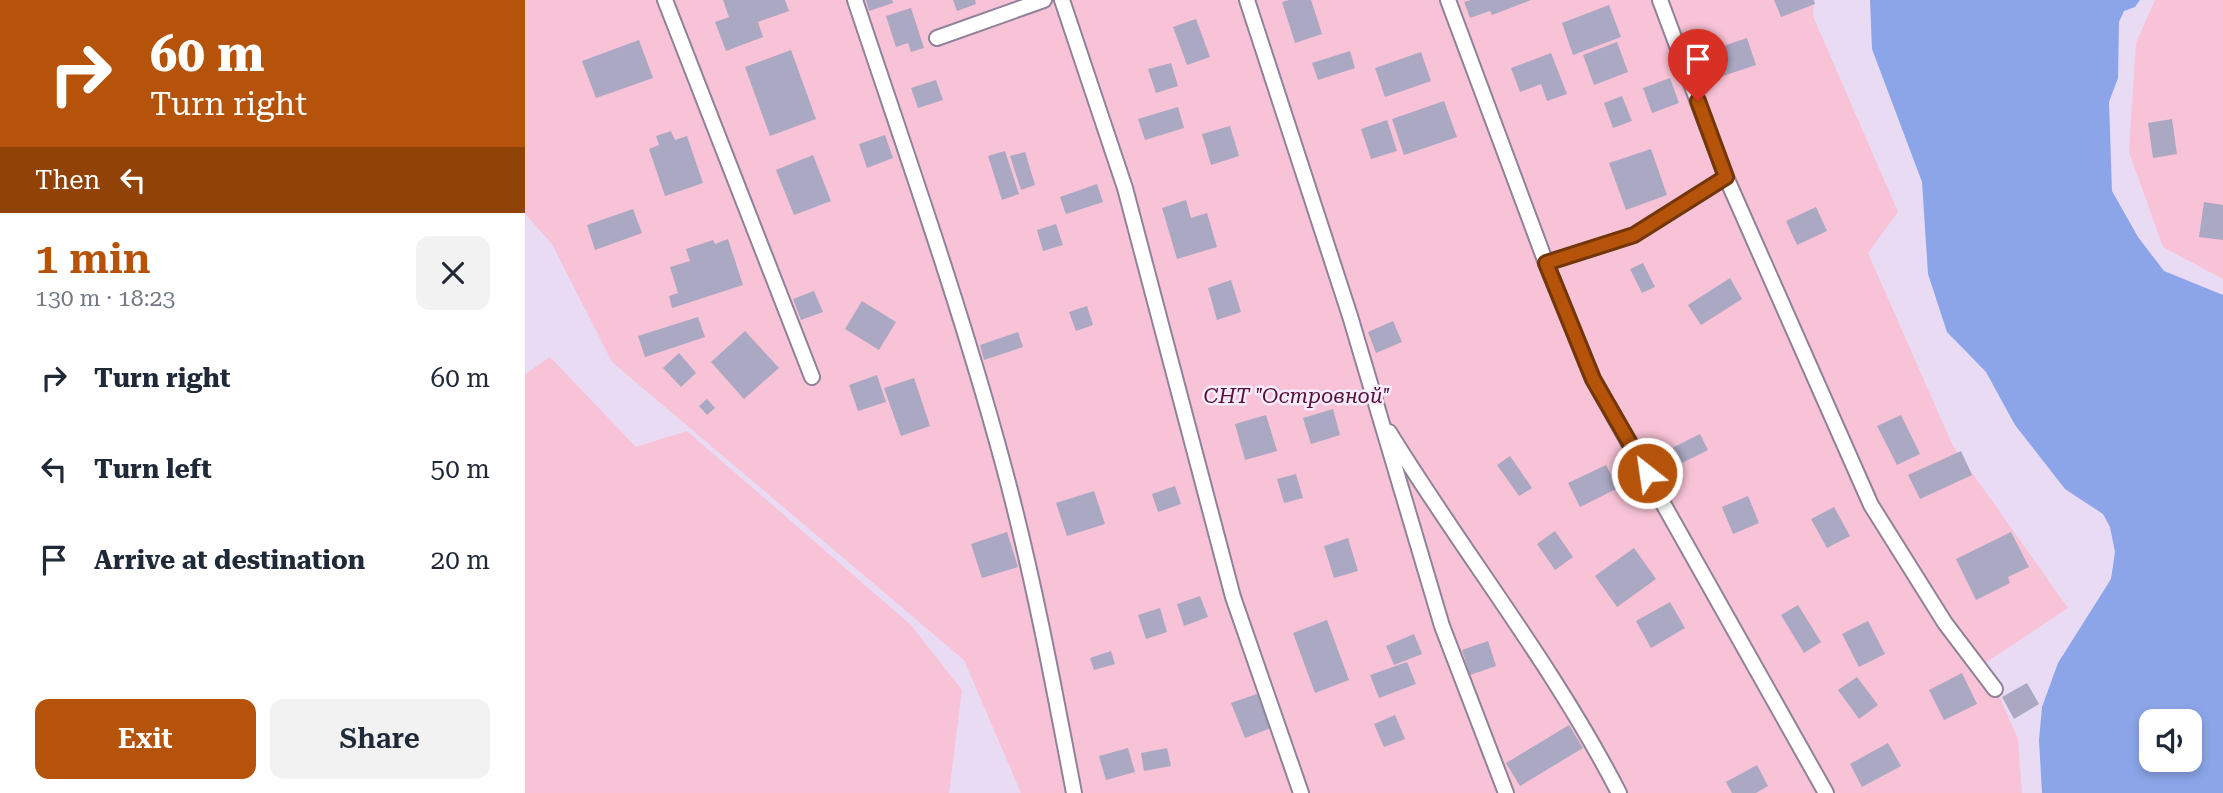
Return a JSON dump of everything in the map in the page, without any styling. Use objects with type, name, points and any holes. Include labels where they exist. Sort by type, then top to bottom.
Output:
[{"type":"lane","points":[[665,0],[812,377]]},
{"type":"lane","points":[[855,0],[942,262],[1003,461],[1049,659],[1074,793]]},
{"type":"lane","points":[[937,38],[1044,0]]},
{"type":"lane","points":[[1062,0],[1125,188],[1233,597],[1301,793]]},
{"type":"lane","points":[[1247,0],[1380,416],[1442,626],[1506,793]]},
{"type":"lane","points":[[1448,0],[1546,263],[1593,379],[1826,793]]},
{"type":"lane","points":[[1660,0],[1726,177],[1871,505],[1945,623],[1995,689]]},
{"type":"lane","points":[[1546,263],[1634,235],[1726,177]]},
{"type":"lane","points":[[1380,416],[1441,516],[1530,643],[1597,751],[1619,793]]},
{"type":"green space","name":"СНТ \"Островной\"","points":[[525,0],[1814,0],[1813,16],[1898,212],[1868,253],[1953,446],[2068,608],[1985,663],[2018,739],[2022,793],[1021,793],[964,660],[612,362],[552,244],[525,214]]},
{"type":"green space","points":[[2155,0],[2223,0],[2223,279],[2163,247],[2129,152],[2136,43]]},
{"type":"green space","points":[[550,357],[636,447],[687,431],[911,625],[962,690],[949,793],[525,793],[525,374]]},
{"type":"water","points":[[1870,0],[2140,0],[2135,7],[2124,11],[2119,22],[2118,78],[2109,102],[2112,191],[2138,237],[2164,271],[2223,295],[2223,793],[2042,793],[2039,740],[2042,707],[2058,663],[2111,579],[2115,552],[2110,527],[2103,514],[2065,489],[2015,425],[1986,372],[1947,332],[1928,274],[1922,182],[1872,49]]},
{"type":"building","points":[[723,0],[785,0],[789,11],[758,22],[763,37],[726,51],[715,22],[729,17]]},
{"type":"building","points":[[866,0],[892,0],[893,3],[869,11]]},
{"type":"building","points":[[953,0],[975,0],[976,4],[957,11]]},
{"type":"building","points":[[1311,0],[1322,34],[1295,43],[1282,2]]},
{"type":"building","points":[[1531,0],[1492,15],[1490,11],[1470,18],[1464,2]]},
{"type":"building","points":[[1774,0],[1814,0],[1815,4],[1781,17]]},
{"type":"building","points":[[1609,5],[1621,37],[1573,55],[1562,23]]},
{"type":"building","points":[[911,8],[924,48],[911,52],[908,43],[896,47],[886,16]]},
{"type":"building","points":[[1196,19],[1210,57],[1187,65],[1173,27]]},
{"type":"building","points":[[1747,38],[1756,65],[1714,79],[1705,52]]},
{"type":"building","points":[[639,40],[653,78],[596,98],[582,61]]},
{"type":"building","points":[[1617,42],[1628,72],[1594,85],[1583,55]]},
{"type":"building","points":[[791,50],[816,119],[770,136],[745,67]]},
{"type":"building","points":[[1350,51],[1355,68],[1318,80],[1312,63]]},
{"type":"building","points":[[1421,52],[1431,81],[1385,97],[1375,68]]},
{"type":"building","points":[[1551,53],[1567,94],[1547,101],[1541,84],[1520,92],[1511,68]]},
{"type":"building","points":[[1171,63],[1178,86],[1156,93],[1148,69]]},
{"type":"building","points":[[1670,78],[1679,103],[1652,113],[1643,88]]},
{"type":"building","points":[[936,80],[943,100],[918,108],[911,88]]},
{"type":"building","points":[[1622,96],[1632,121],[1613,128],[1604,103]]},
{"type":"building","points":[[1444,101],[1457,137],[1404,155],[1392,119]]},
{"type":"building","points":[[1178,107],[1184,128],[1145,140],[1138,119]]},
{"type":"building","points":[[2172,119],[2177,154],[2153,158],[2148,123]]},
{"type":"building","points":[[1387,120],[1397,151],[1371,159],[1361,129]]},
{"type":"building","points":[[1230,126],[1239,156],[1211,165],[1202,134]]},
{"type":"building","points":[[671,131],[675,140],[687,136],[703,183],[665,196],[649,149],[659,145],[656,136]]},
{"type":"building","points":[[885,135],[893,158],[867,168],[859,144]]},
{"type":"building","points":[[1651,149],[1667,195],[1626,210],[1609,163]]},
{"type":"building","points":[[1005,151],[1019,194],[1002,200],[988,156]]},
{"type":"building","points":[[1025,152],[1035,185],[1021,190],[1010,156]]},
{"type":"building","points":[[813,155],[831,201],[794,215],[776,170]]},
{"type":"building","points":[[1097,184],[1103,202],[1066,214],[1060,197]]},
{"type":"building","points":[[1186,200],[1191,218],[1207,213],[1217,247],[1177,259],[1162,208]]},
{"type":"building","points":[[2204,202],[2223,205],[2223,240],[2199,237]]},
{"type":"building","points":[[1816,207],[1827,231],[1797,245],[1786,221]]},
{"type":"building","points":[[633,209],[642,233],[595,250],[587,225]]},
{"type":"building","points":[[1056,224],[1063,245],[1043,251],[1037,230]]},
{"type":"building","points":[[728,239],[743,285],[672,308],[669,296],[678,293],[670,267],[690,261],[686,249],[713,240],[715,244]]},
{"type":"building","points":[[1643,263],[1655,287],[1642,293],[1630,269]]},
{"type":"building","points":[[1730,278],[1742,299],[1701,325],[1688,305]]},
{"type":"building","points":[[1231,280],[1241,312],[1217,320],[1208,288]]},
{"type":"building","points":[[814,291],[823,312],[801,320],[793,299]]},
{"type":"building","points":[[862,301],[896,322],[879,350],[845,329]]},
{"type":"building","points":[[1087,306],[1093,325],[1076,331],[1069,312]]},
{"type":"building","points":[[698,317],[705,337],[645,357],[638,336]]},
{"type":"building","points":[[1393,321],[1402,342],[1376,353],[1368,332]]},
{"type":"building","points":[[745,331],[779,368],[744,399],[711,362]]},
{"type":"building","points":[[1018,332],[1023,347],[984,360],[980,345]]},
{"type":"building","points":[[679,353],[696,373],[681,387],[663,368]]},
{"type":"building","points":[[877,375],[886,402],[858,411],[849,385]]},
{"type":"building","points":[[914,378],[930,426],[901,436],[884,388]]},
{"type":"building","points":[[707,399],[715,408],[707,415],[699,406]]},
{"type":"building","points":[[1333,409],[1340,435],[1311,444],[1303,418]]},
{"type":"building","points":[[1266,415],[1277,451],[1245,460],[1235,424]]},
{"type":"building","points":[[1901,415],[1920,454],[1897,465],[1877,426]]},
{"type":"building","points":[[1700,434],[1708,450],[1674,467],[1666,451]]},
{"type":"building","points":[[1961,451],[1972,475],[1920,499],[1908,475]]},
{"type":"building","points":[[1510,456],[1532,488],[1519,496],[1497,465]]},
{"type":"building","points":[[1606,465],[1618,488],[1580,507],[1568,483]]},
{"type":"building","points":[[1296,474],[1303,498],[1284,503],[1277,479]]},
{"type":"building","points":[[1175,486],[1181,504],[1158,512],[1152,494]]},
{"type":"building","points":[[1094,491],[1105,524],[1067,536],[1056,503]]},
{"type":"building","points":[[1748,496],[1759,523],[1733,534],[1722,507]]},
{"type":"building","points":[[1834,507],[1850,536],[1827,548],[1811,519]]},
{"type":"building","points":[[1555,531],[1573,557],[1555,570],[1537,544]]},
{"type":"building","points":[[1007,532],[1018,567],[982,578],[971,544]]},
{"type":"building","points":[[2011,532],[2029,567],[2008,577],[2010,583],[1976,600],[1956,559]]},
{"type":"building","points":[[1348,538],[1358,571],[1334,578],[1324,546]]},
{"type":"building","points":[[1634,548],[1656,579],[1617,607],[1595,576]]},
{"type":"building","points":[[1200,596],[1208,617],[1184,626],[1177,604]]},
{"type":"building","points":[[1670,602],[1685,628],[1651,648],[1636,621]]},
{"type":"building","points":[[1798,605],[1821,642],[1804,653],[1781,615]]},
{"type":"building","points":[[1160,608],[1167,632],[1146,639],[1138,615]]},
{"type":"building","points":[[1327,620],[1349,680],[1315,693],[1293,633]]},
{"type":"building","points":[[1868,621],[1885,654],[1859,667],[1842,634]]},
{"type":"building","points":[[1414,634],[1422,654],[1394,665],[1386,646]]},
{"type":"building","points":[[1488,641],[1496,666],[1470,675],[1462,650]]},
{"type":"building","points":[[1111,651],[1115,664],[1094,670],[1090,658]]},
{"type":"building","points":[[1407,662],[1416,684],[1379,698],[1370,675]]},
{"type":"building","points":[[1962,673],[1977,704],[1944,720],[1929,690]]},
{"type":"building","points":[[1857,677],[1878,705],[1859,719],[1838,690]]},
{"type":"building","points":[[2027,683],[2039,704],[2014,719],[2002,697]]},
{"type":"building","points":[[1257,694],[1271,728],[1245,738],[1231,703]]},
{"type":"building","points":[[1395,715],[1405,739],[1384,747],[1374,724]]},
{"type":"building","points":[[1569,725],[1583,748],[1520,786],[1506,763]]},
{"type":"building","points":[[1888,743],[1901,766],[1862,787],[1850,764]]},
{"type":"building","points":[[1128,748],[1135,772],[1106,780],[1099,756]]},
{"type":"building","points":[[1167,748],[1171,766],[1144,771],[1141,753]]},
{"type":"building","points":[[1757,765],[1768,786],[1756,793],[1732,793],[1726,782]]},
{"type":"route","points":[[1647,473],[1593,379],[1546,263],[1634,235],[1726,177],[1698,101]]}]
